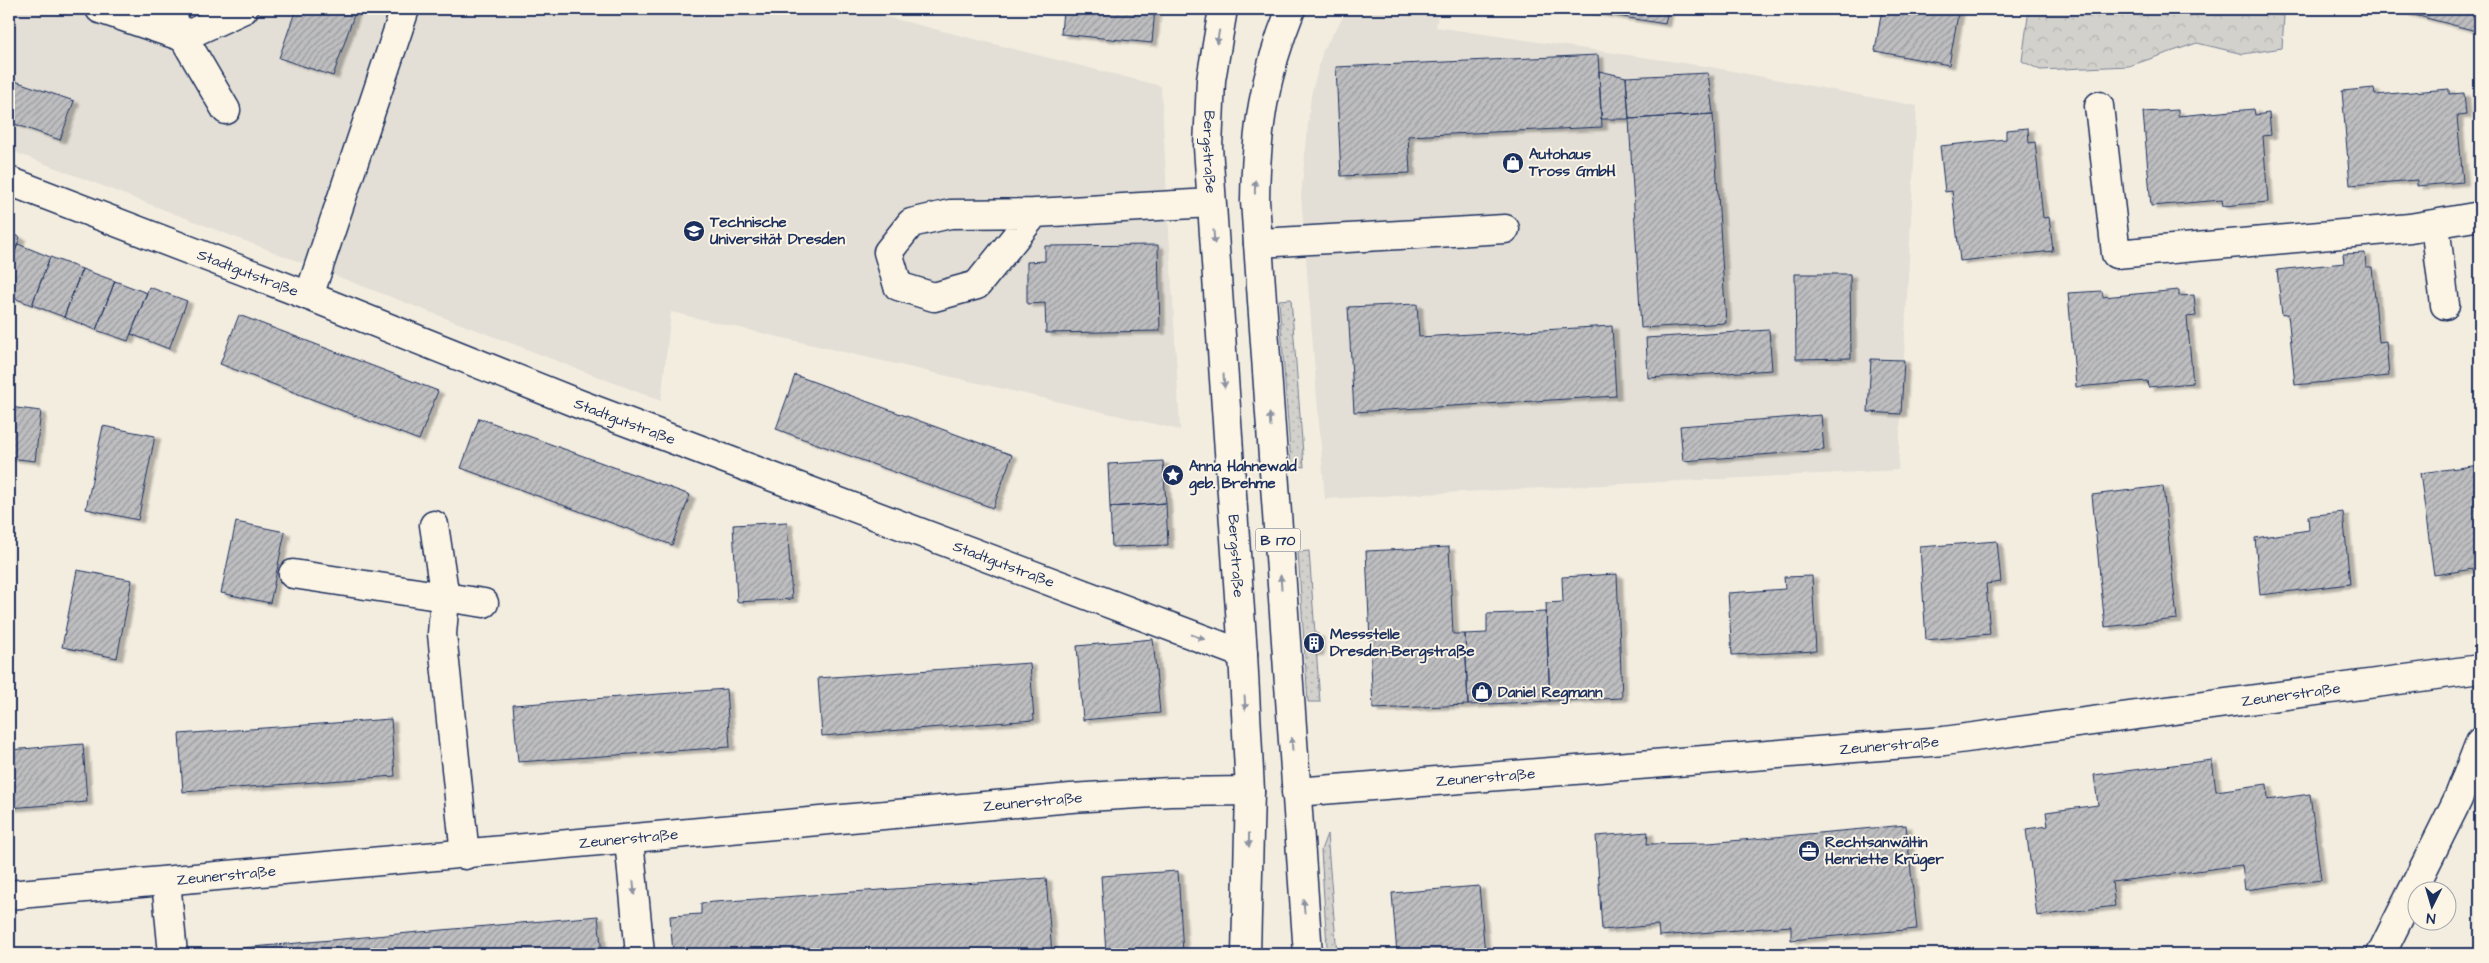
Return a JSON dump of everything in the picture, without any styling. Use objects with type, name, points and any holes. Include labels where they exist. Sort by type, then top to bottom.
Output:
[{"type":"street","points":[[100,9],[183,37],[244,9]]},
{"type":"street","points":[[167,9],[226,110]]},
{"type":"street","points":[[309,296],[405,9]]},
{"type":"street","name":"Bergstraße","points":[[1223,9],[1210,96],[1208,147],[1243,654],[1250,791],[1246,954]]},
{"type":"street","name":"B 170","points":[[1291,9],[1274,50],[1264,97],[1256,147],[1255,200],[1308,954]]},
{"type":"street","points":[[2099,106],[2116,254],[2244,244],[2435,225],[2480,216]]},
{"type":"street","name":"Stadtgutstraße","points":[[9,181],[309,296],[589,408],[1243,654]]},
{"type":"street","points":[[1035,213],[977,285],[934,297],[898,286],[888,252],[911,223],[950,214],[1035,213],[1212,203]]},
{"type":"street","points":[[2435,225],[2446,305]]},
{"type":"street","points":[[1258,243],[1505,229]]},
{"type":"street","points":[[434,525],[446,598],[442,634],[465,855]]},
{"type":"street","points":[[293,574],[484,603]]},
{"type":"street","name":"Zeunerstraße","points":[[1296,792],[1944,741],[2480,669]]},
{"type":"street","points":[[2381,954],[2458,799],[2480,742]]},
{"type":"street","name":"Zeunerstraße","points":[[9,895],[465,855],[1071,798],[1170,792],[1250,791]]},
{"type":"street","points":[[629,840],[640,954]]},
{"type":"street","points":[[166,881],[173,954]]},
{"type":"shaded area","name":"Technische Universität Dresden","points":[[9,9],[855,9],[1161,86],[1180,430],[671,312],[661,401],[9,150]]},
{"type":"shaded area","points":[[1348,9],[1439,9],[1436,27],[1711,67],[1917,106],[1898,470],[1325,499],[1301,195],[1311,95],[1323,50]]},
{"type":"green space","points":[[2029,9],[2233,9],[2284,16],[2282,48],[2243,54],[2197,43],[2129,66],[2040,70],[2022,61]]},
{"type":"green space","points":[[1291,299],[1304,467],[1291,464],[1279,300]]},
{"type":"green space","points":[[1309,551],[1320,702],[1308,702],[1298,552]]},
{"type":"green space","points":[[1327,834],[1337,954],[1328,954],[1327,947],[1321,850]]},
{"type":"building","points":[[296,9],[356,9],[333,76],[279,58]]},
{"type":"building","points":[[1063,9],[1155,9],[1152,43],[1061,34]]},
{"type":"building","points":[[1575,9],[1668,9],[1665,24]]},
{"type":"building","points":[[1882,9],[1959,9],[1949,65],[1875,51]]},
{"type":"building","points":[[2404,9],[2480,9],[2480,32],[2403,12]]},
{"type":"building","points":[[1598,55],[1602,127],[1408,136],[1410,173],[1341,176],[1336,67]]},
{"type":"building","points":[[1599,71],[1626,77],[1629,119],[1601,119]]},
{"type":"building","points":[[1708,73],[1713,114],[1629,119],[1626,77]]},
{"type":"building","points":[[9,79],[74,101],[60,140],[9,122]]},
{"type":"building","points":[[2374,88],[2375,95],[2449,89],[2449,94],[2464,93],[2466,115],[2457,116],[2463,182],[2417,186],[2417,180],[2350,185],[2342,91]]},
{"type":"building","points":[[2254,109],[2255,115],[2269,113],[2271,135],[2263,136],[2268,202],[2223,206],[2222,200],[2151,206],[2143,112],[2178,110],[2178,116]]},
{"type":"building","points":[[1713,114],[1726,323],[1641,328],[1629,119]]},
{"type":"building","points":[[2028,128],[2029,143],[2035,142],[2043,218],[2049,217],[2053,251],[1960,261],[1952,191],[1945,192],[1940,146],[2006,139],[2006,130]]},
{"type":"building","points":[[9,233],[20,237],[9,268]]},
{"type":"building","points":[[18,244],[50,257],[32,305],[9,296],[9,268]]},
{"type":"building","points":[[1158,245],[1160,331],[1046,333],[1045,303],[1027,304],[1027,262],[1045,261],[1045,246]]},
{"type":"building","points":[[2365,253],[2366,267],[2372,267],[2379,342],[2386,341],[2389,376],[2295,385],[2288,314],[2282,315],[2277,270],[2344,263],[2343,254]]},
{"type":"building","points":[[50,257],[82,269],[64,317],[32,305]]},
{"type":"building","points":[[82,269],[115,281],[96,330],[64,317]]},
{"type":"building","points":[[1795,274],[1850,274],[1851,358],[1796,359]]},
{"type":"building","points":[[115,281],[147,293],[128,341],[96,330]]},
{"type":"building","points":[[149,287],[187,301],[169,349],[131,334]]},
{"type":"building","points":[[2179,290],[2179,296],[2194,295],[2196,316],[2187,317],[2193,383],[2148,387],[2147,381],[2076,387],[2068,293],[2102,291],[2103,297]]},
{"type":"building","points":[[1417,304],[1419,337],[1612,326],[1616,396],[1354,412],[1348,307]]},
{"type":"building","points":[[239,315],[438,391],[419,440],[220,364]]},
{"type":"building","points":[[1769,330],[1772,370],[1648,378],[1646,338]]},
{"type":"building","points":[[1871,359],[1904,360],[1901,414],[1868,412]]},
{"type":"building","points":[[795,375],[1012,455],[993,508],[776,429]]},
{"type":"building","points":[[9,407],[41,411],[35,461],[9,458]]},
{"type":"building","points":[[1821,415],[1824,450],[1683,461],[1680,426]]},
{"type":"building","points":[[479,418],[690,495],[672,545],[461,468]]},
{"type":"building","points":[[103,426],[155,436],[138,520],[86,509]]},
{"type":"building","points":[[1163,461],[1166,503],[1110,507],[1108,464]]},
{"type":"building","points":[[2480,465],[2480,568],[2434,575],[2420,473]]},
{"type":"building","points":[[2163,486],[2177,619],[2105,627],[2092,495]]},
{"type":"building","points":[[1166,503],[1168,545],[1112,547],[1110,507]]},
{"type":"building","points":[[2343,512],[2350,584],[2260,595],[2255,538],[2309,530],[2308,516]]},
{"type":"building","points":[[236,522],[285,532],[270,603],[221,593]]},
{"type":"building","points":[[787,522],[792,599],[737,602],[733,525]]},
{"type":"building","points":[[1997,541],[2001,582],[1986,584],[1990,634],[1926,640],[1920,547]]},
{"type":"building","points":[[1449,547],[1453,634],[1465,634],[1468,705],[1373,709],[1366,551]]},
{"type":"building","points":[[77,570],[132,580],[117,658],[62,647]]},
{"type":"building","points":[[1617,574],[1622,698],[1550,701],[1546,603],[1563,602],[1562,577]]},
{"type":"building","points":[[1812,576],[1816,651],[1732,655],[1728,593],[1785,589],[1784,577]]},
{"type":"building","points":[[1546,612],[1550,701],[1468,705],[1465,634],[1487,633],[1487,614]]},
{"type":"building","name":"Messstelle Dresden-Bergstraße","points":[[1318,634],[1319,652],[1311,653],[1310,635]]},
{"type":"building","points":[[1153,639],[1160,713],[1083,720],[1077,646]]},
{"type":"building","points":[[1030,663],[1034,720],[822,736],[818,678]]},
{"type":"building","points":[[726,689],[730,747],[518,762],[513,705]]},
{"type":"building","points":[[391,719],[395,776],[183,792],[179,734]]},
{"type":"building","points":[[83,744],[87,802],[9,808],[9,750]]},
{"type":"building","points":[[2212,760],[2216,791],[2267,784],[2268,800],[2310,794],[2321,880],[2245,890],[2242,865],[2112,882],[2115,906],[2037,916],[2026,829],[2048,826],[2046,812],[2098,805],[2094,775]]},
{"type":"building","points":[[1906,825],[1917,929],[1791,940],[1791,926],[1659,936],[1658,925],[1602,930],[1596,836],[1648,832],[1647,844],[1709,843]]},
{"type":"building","points":[[1178,871],[1183,954],[1106,954],[1101,876]]},
{"type":"building","points":[[1046,878],[1052,954],[673,954],[670,916],[701,914],[701,903]]},
{"type":"building","points":[[1479,886],[1485,954],[1397,954],[1392,893]]},
{"type":"building","points":[[598,916],[602,954],[232,954],[231,949]]},
{"type":"place","name":"Autohaus Tross GmbH","points":[[1513,163]]},
{"type":"place","name":"Technische Universität Dresden","points":[[694,231]]},
{"type":"place","name":"Anna Hahnewald geb. Brehme","points":[[1173,475]]},
{"type":"place","name":"Messstelle Dresden-Bergstraße","points":[[1314,643]]},
{"type":"place","name":"Daniel Regmann","points":[[1482,692]]},
{"type":"place","name":"Rechtsanwältin Henriette Krüger","points":[[1809,851]]}]
